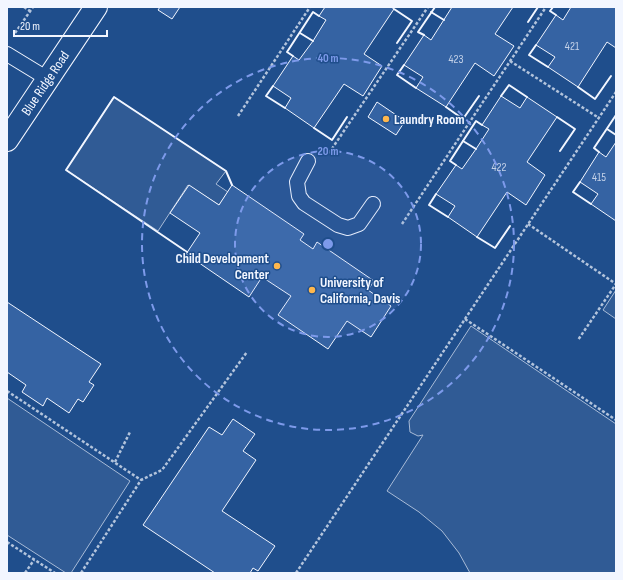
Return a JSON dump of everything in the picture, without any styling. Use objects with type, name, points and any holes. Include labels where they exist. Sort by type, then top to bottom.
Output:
[{"type":"street","name":"Blue Ridge Road","points":[[7,140],[96,7]]},
{"type":"lane","points":[[7,54],[48,79]]},
{"type":"lane","points":[[308,161],[297,182],[299,196],[304,203],[338,225],[348,228],[359,224],[373,204]]},
{"type":"path","points":[[24,7],[30,11]]},
{"type":"path","points":[[15,34],[33,7]]},
{"type":"path","points":[[238,116],[310,7]]},
{"type":"path","points":[[326,157],[343,135],[427,7]]},
{"type":"path","points":[[402,224],[546,7]]},
{"type":"path","points":[[510,61],[599,118]]},
{"type":"path","points":[[296,573],[616,92]]},
{"type":"path","points":[[528,224],[616,284],[578,340]]},
{"type":"path","points":[[465,319],[616,420]]},
{"type":"path","points":[[81,573],[141,480],[162,470],[247,352]]},
{"type":"path","points":[[7,391],[141,480]]},
{"type":"path","points":[[115,462],[130,432]]},
{"type":"path","points":[[7,542],[55,573]]},
{"type":"path","points":[[25,573],[34,560]]},
{"type":"shaded area","points":[[114,97],[226,171],[216,184],[228,192],[219,205],[188,185],[158,231],[66,170]]},
{"type":"shaded area","points":[[616,290],[616,319],[603,310]]},
{"type":"shaded area","points":[[471,326],[616,424],[616,573],[470,573],[459,553],[442,531],[419,512],[387,491],[423,435],[418,436],[410,432],[409,421]]},
{"type":"shaded area","points":[[7,398],[130,481],[71,573],[66,573],[7,535]]},
{"type":"building","points":[[160,7],[180,7],[172,19],[158,10]]},
{"type":"building","points":[[325,7],[391,7],[394,9],[364,54],[382,66],[363,96],[344,84],[314,128],[285,108],[291,98],[273,86],[293,56],[299,60],[313,41],[326,20],[319,16]]},
{"type":"building","points":[[452,7],[513,7],[495,34],[514,46],[494,76],[475,63],[446,107],[416,88],[423,77],[404,65],[424,35],[431,40]]},
{"type":"building","points":[[571,7],[616,7],[616,48],[607,42],[578,87],[548,67],[555,57],[536,45],[556,15],[563,20]]},
{"type":"building","points":[[501,96],[520,108],[527,97],[557,117],[527,162],[545,175],[526,205],[507,192],[477,237],[448,217],[455,206],[436,194],[456,165],[462,169],[476,149],[489,129],[482,125]]},
{"type":"building","name":"Laundry Room","points":[[377,102],[405,121],[396,135],[368,117]]},
{"type":"building","points":[[616,142],[616,221],[591,204],[598,194],[580,182],[599,152],[606,157]]},
{"type":"building","name":"Child Development Center","points":[[189,185],[219,205],[232,185],[304,234],[300,240],[313,249],[317,242],[374,281],[368,290],[391,306],[371,337],[347,321],[328,349],[278,315],[291,296],[262,277],[249,297],[186,254],[200,233],[170,213]]},
{"type":"building","points":[[7,302],[101,364],[89,382],[94,385],[83,402],[78,399],[69,413],[47,398],[43,406],[22,392],[26,385],[7,372]]},
{"type":"building","points":[[233,419],[255,434],[243,451],[256,460],[222,511],[275,546],[258,571],[253,568],[250,573],[215,573],[143,525],[209,427],[222,435]]},
{"type":"wall","points":[[424,35],[418,32],[435,7]]},
{"type":"wall","points":[[528,22],[538,7]]},
{"type":"wall","points":[[553,7],[550,11],[556,15]]},
{"type":"wall","points":[[394,9],[412,21],[397,43]]},
{"type":"wall","points":[[293,56],[287,52],[313,12],[319,16]]},
{"type":"wall","points":[[431,12],[444,20]]},
{"type":"wall","points":[[300,33],[313,41]]},
{"type":"wall","points":[[536,45],[529,55],[548,67]]},
{"type":"wall","points":[[404,65],[397,75],[416,88]]},
{"type":"wall","points":[[578,87],[595,99],[611,76]]},
{"type":"wall","points":[[501,96],[509,85],[527,97]]},
{"type":"wall","points":[[273,86],[266,96],[285,108]]},
{"type":"wall","points":[[446,107],[463,119],[479,96]]},
{"type":"wall","points":[[187,252],[66,170],[114,97],[226,171],[232,185]]},
{"type":"wall","points":[[599,152],[594,148],[616,115]]},
{"type":"wall","points":[[314,128],[332,140],[347,117]]},
{"type":"wall","points":[[557,117],[575,129],[560,151]]},
{"type":"wall","points":[[456,165],[450,161],[476,121],[482,125]]},
{"type":"wall","points":[[607,129],[616,135]]},
{"type":"wall","points":[[463,141],[476,149]]},
{"type":"wall","points":[[580,182],[573,192],[591,204]]},
{"type":"wall","points":[[436,194],[429,205],[448,217]]},
{"type":"wall","points":[[477,237],[495,248],[510,226]]},
{"type":"place","name":"Laundry Room","points":[[386,119]]},
{"type":"place","name":"Child Development Center","points":[[277,266]]},
{"type":"place","name":"University of California, Davis","points":[[312,290]]}]
